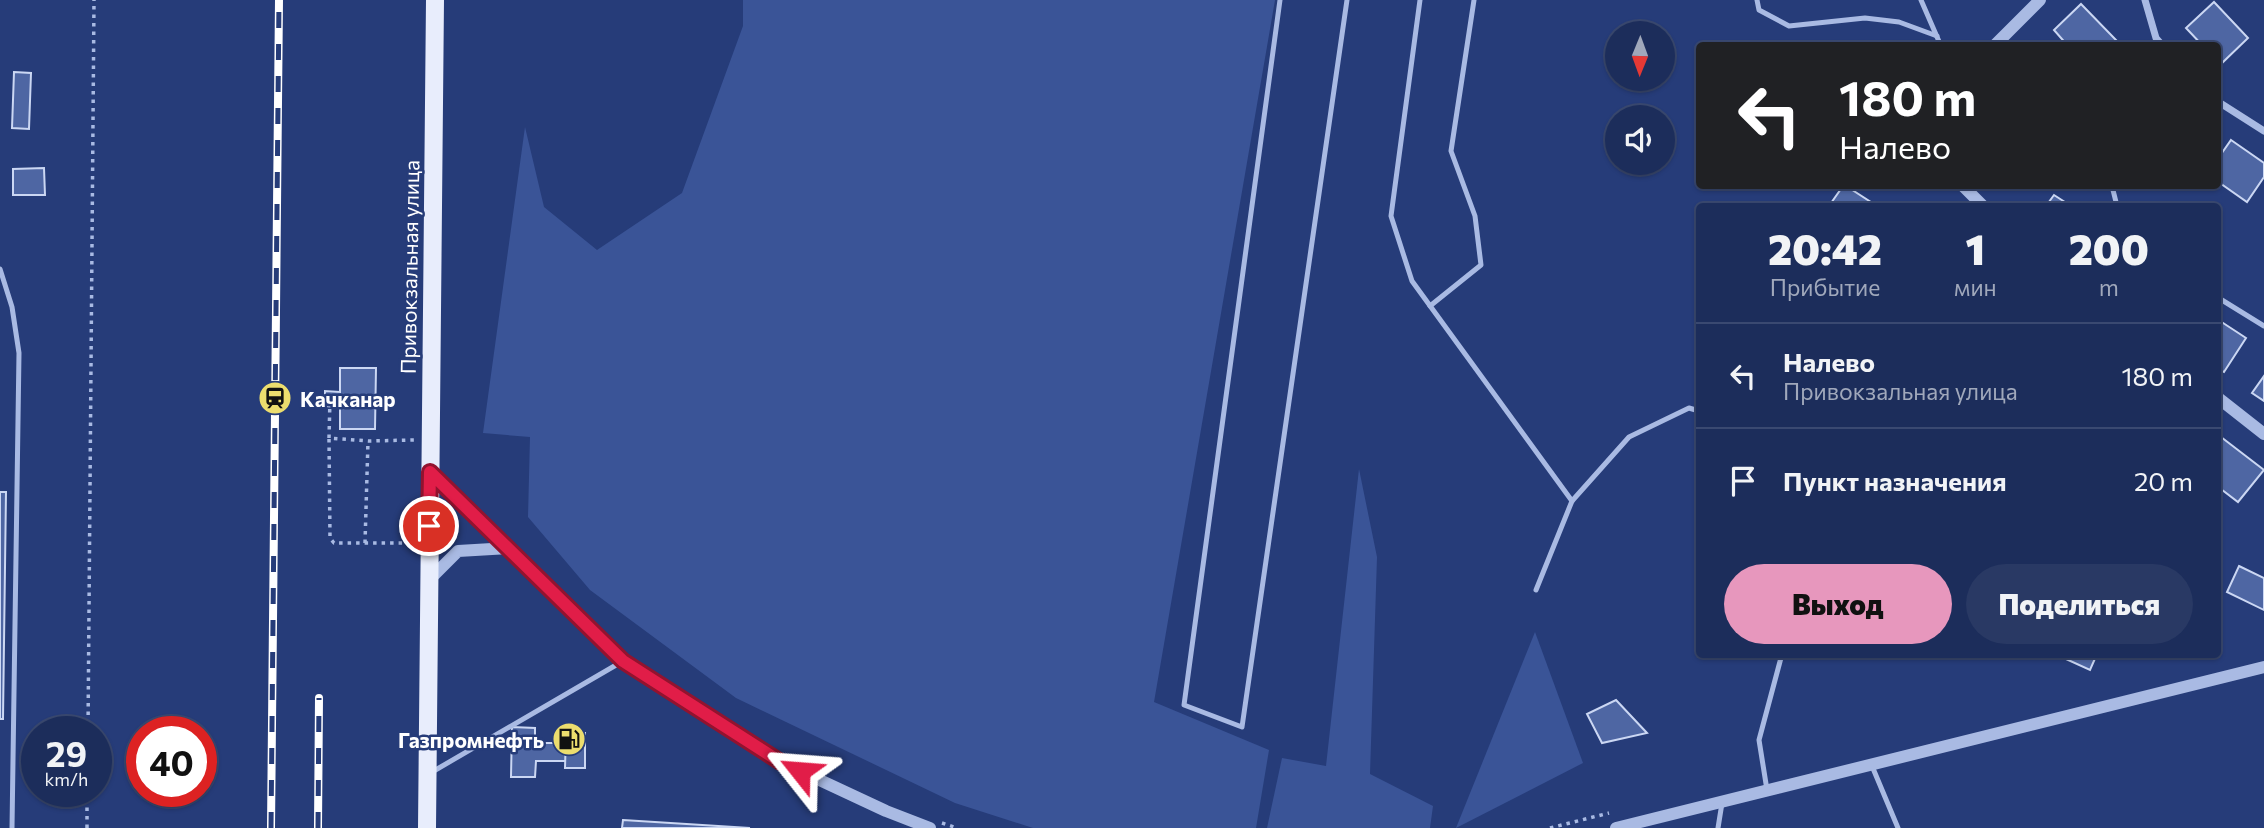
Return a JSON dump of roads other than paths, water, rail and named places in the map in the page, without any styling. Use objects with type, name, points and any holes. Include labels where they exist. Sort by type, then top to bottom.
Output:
[{"type":"main road","name":"Привокзальная улица","points":[[427,828],[435,0]]},
{"type":"street","points":[[1998,42],[2040,0]]},
{"type":"street","points":[[2145,0],[2154,42]]},
{"type":"street","points":[[2221,104],[2264,131]]},
{"type":"street","points":[[1965,189],[1980,203]]},
{"type":"street","points":[[2221,400],[2264,435]]},
{"type":"street","points":[[430,472],[623,661],[779,761],[886,811],[933,824]]},
{"type":"street","points":[[429,580],[458,551],[509,548]]},
{"type":"street","points":[[1616,828],[2264,667]]},
{"type":"lane","points":[[1280,0],[1184,705],[1242,727],[1347,0]]},
{"type":"lane","points":[[1420,0],[1391,216],[1412,281],[1572,501]]},
{"type":"lane","points":[[1430,306],[1481,265],[1475,216],[1451,152],[1474,0]]},
{"type":"lane","points":[[1758,0],[1759,10],[1789,26],[1865,18],[1899,22],[1937,36]]},
{"type":"lane","points":[[1921,0],[1939,42]]},
{"type":"lane","points":[[0,270],[12,307],[19,353],[12,828]]},
{"type":"lane","points":[[2221,299],[2264,326]]},
{"type":"lane","points":[[1536,590],[1572,501],[1629,437],[1689,408],[1696,410]]},
{"type":"lane","points":[[1767,790],[1759,740],[1781,658]]},
{"type":"lane","points":[[428,774],[623,661]]},
{"type":"lane","points":[[1871,764],[1898,828]]},
{"type":"lane","points":[[1718,828],[1722,802]]},
{"type":"railway","points":[[271,828],[279,0]]},
{"type":"railway","points":[[318,828],[319,698]]},
{"type":"place","name":"Качканар","points":[[275,398]]},
{"type":"place","name":"Газпромнефть","points":[[569,739]]}]
